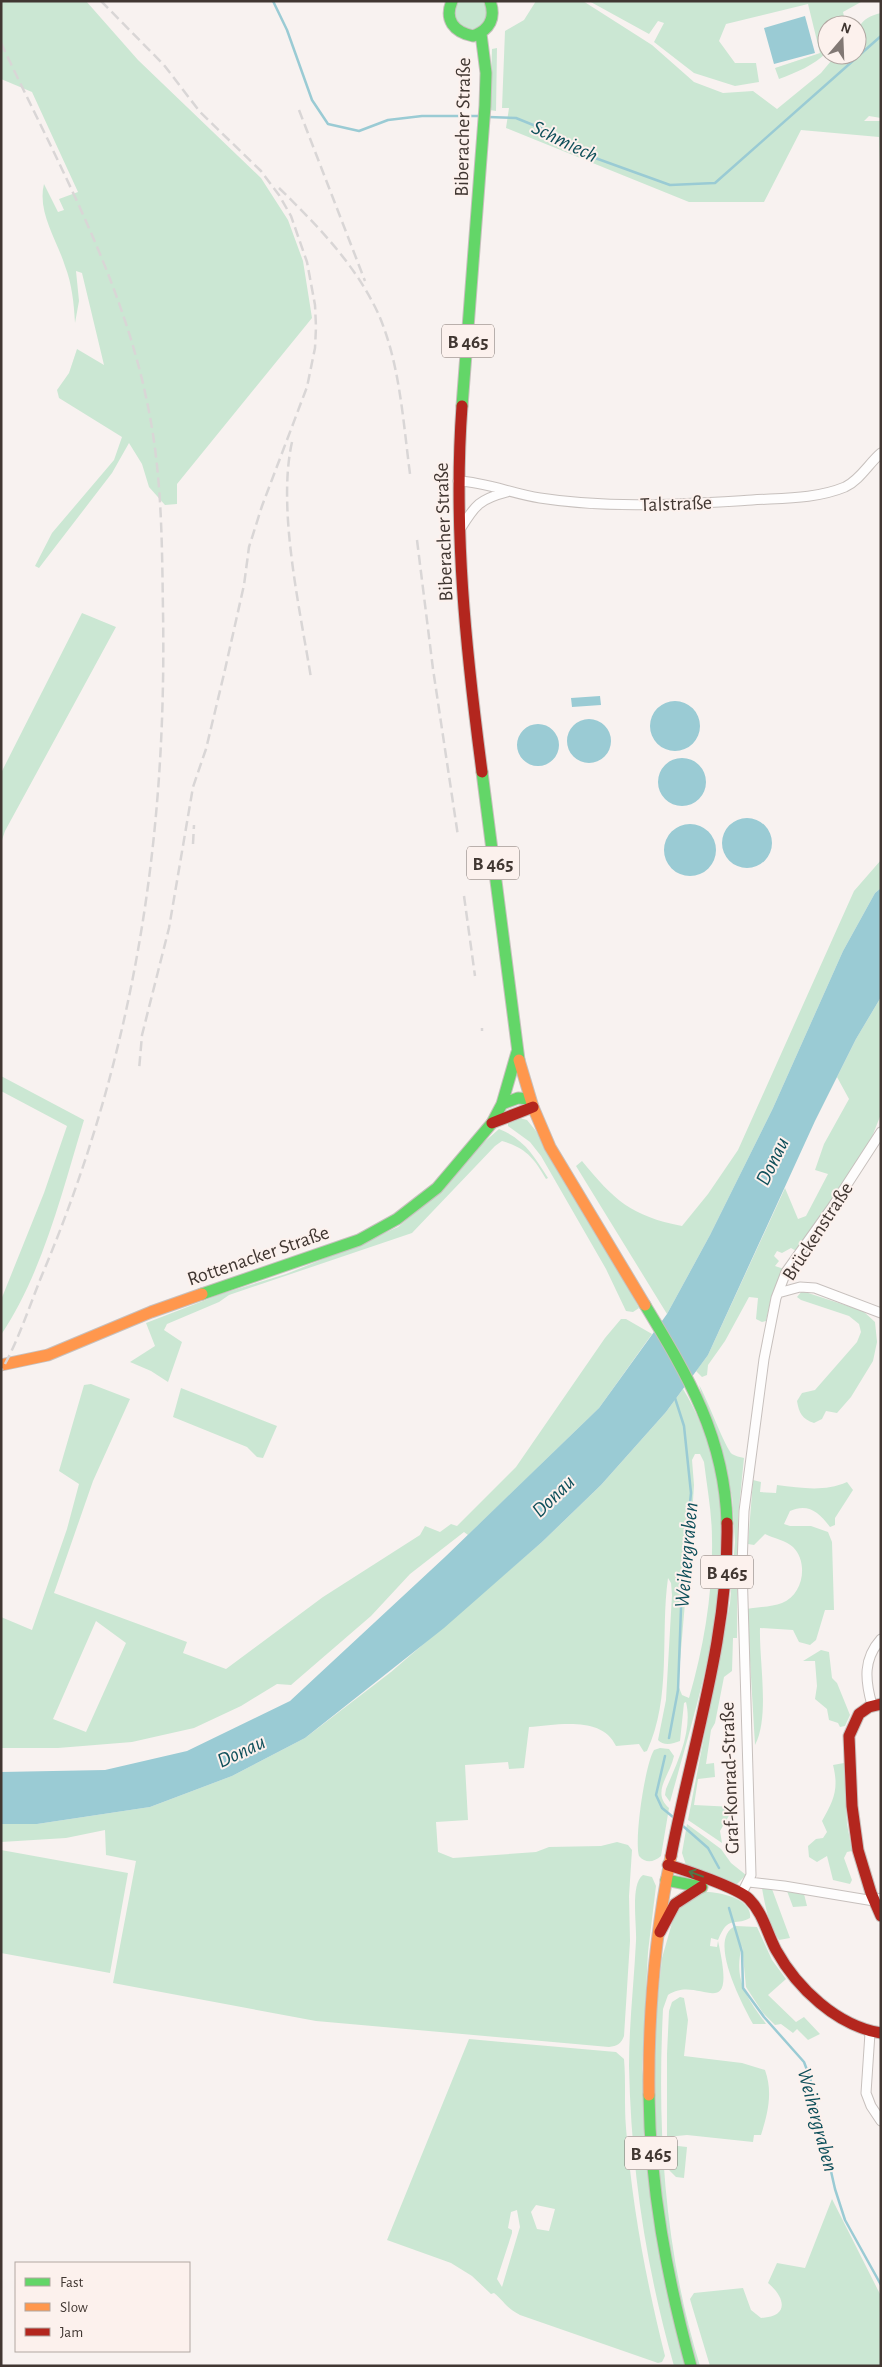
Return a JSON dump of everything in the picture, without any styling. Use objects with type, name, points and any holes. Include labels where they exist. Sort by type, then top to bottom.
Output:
[{"type":"main road","points":[[452,1],[448,11],[452,26],[465,35],[481,34],[492,22],[493,8],[490,1]]},
{"type":"main road","name":"Biberacher Straße","points":[[481,34],[486,73],[485,106],[458,481],[468,666],[518,1052]]},
{"type":"main road","name":"B 465","points":[[518,1052],[531,1103],[562,1167],[694,1387],[717,1450],[726,1494],[729,1534],[724,1606],[668,1865],[650,1996],[647,2068],[649,2134],[657,2219],[673,2300],[691,2366]]},
{"type":"main road","name":"Rottenacker Straße","points":[[1,1365],[48,1355],[151,1312],[359,1240],[397,1219],[437,1188],[492,1123],[502,1104],[518,1052]]},
{"type":"main road","points":[[502,1104],[518,1098],[531,1103]]},
{"type":"main road","name":"Rottenacker Straße","points":[[492,1123],[531,1103]]},
{"type":"main road","points":[[876,1704],[860,1712],[852,1723],[849,1736],[854,1839],[862,1871],[877,1900],[881,1916]]},
{"type":"main road","points":[[668,1865],[708,1878],[722,1886],[742,1893],[756,1909],[777,1952],[810,1994],[842,2018],[876,2033]]},
{"type":"main road","points":[[666,1880],[701,1887],[722,1886]]},
{"type":"main road","points":[[657,1937],[675,1904],[701,1887]]},
{"type":"street","name":"Talstraße","points":[[458,481],[476,483],[508,492],[579,503],[634,505],[815,496],[847,486],[881,453]]},
{"type":"street","points":[[460,531],[472,510],[481,501],[508,492]]},
{"type":"street","name":"Brückenstraße","points":[[751,1455],[764,1359],[778,1293],[786,1272],[834,1206],[881,1132]]},
{"type":"street","points":[[778,1293],[800,1287],[815,1288],[881,1314]]},
{"type":"street","name":"Graf-Konrad-Straße","points":[[742,1893],[751,1875],[742,1599],[744,1511],[751,1455]]},
{"type":"street","points":[[876,1704],[866,1678],[866,1667],[870,1654],[881,1639]]},
{"type":"street","points":[[749,1882],[877,1900]]},
{"type":"street","points":[[876,2033],[866,2093],[871,2106],[881,2121]]},
{"type":"green space","points":[[1,1],[86,1],[138,60],[261,178],[288,220],[303,261],[312,318],[177,484],[177,504],[165,505],[149,487],[142,464],[129,443],[112,473],[39,568],[35,566],[52,533],[114,460],[122,437],[59,398],[57,390],[69,373],[77,349],[104,365],[82,273],[76,271],[79,301],[75,323],[69,280],[43,205],[44,184],[58,212],[64,210],[59,199],[78,192],[32,92],[1,79]]},
{"type":"green space","points":[[457,1],[484,1],[488,7],[485,24],[470,31],[455,22],[454,5]]},
{"type":"green space","points":[[536,1],[583,1],[652,45],[694,82],[723,93],[753,91],[777,109],[821,73],[828,65],[867,65],[867,19],[881,13],[881,118],[869,116],[864,121],[881,121],[881,194],[879,137],[801,130],[764,202],[689,202],[506,128],[509,108],[502,108],[505,31],[524,20]]},
{"type":"green space","points":[[589,1],[861,1],[843,12],[844,15],[817,15],[817,41],[808,4],[726,24],[719,41],[735,63],[756,63],[759,82],[735,86],[694,73],[654,42],[664,23],[658,21],[649,34]]},
{"type":"green space","points":[[497,48],[496,111],[490,110],[492,49]]},
{"type":"green space","points":[[817,54],[817,60],[810,65],[779,79],[775,68]]},
{"type":"green space","points":[[82,613],[116,627],[5,831],[1,843],[1,773]]},
{"type":"green space","points":[[881,860],[881,888],[875,893],[843,951],[773,1108],[710,1235],[667,1314],[576,1166],[582,1161],[614,1196],[636,1211],[664,1222],[682,1226],[708,1194],[738,1150],[854,891]]},
{"type":"green space","points":[[881,997],[881,1114],[870,1142],[798,1252],[791,1248],[782,1253],[777,1251],[774,1256],[779,1261],[775,1266],[784,1269],[771,1298],[766,1321],[762,1322],[756,1319],[758,1298],[749,1297],[725,1341],[708,1365],[707,1375],[702,1377],[696,1371],[708,1355],[785,1188],[798,1219],[806,1216],[828,1174],[815,1170],[824,1144],[849,1099],[837,1077],[856,1039]]},
{"type":"green space","points":[[1,1076],[84,1120],[40,1258],[16,1311],[1,1335],[1,1300],[44,1193],[67,1126],[1,1091]]},
{"type":"green space","points":[[519,1118],[527,1120],[536,1131],[617,1266],[639,1308],[633,1312],[626,1311],[606,1269],[541,1156],[530,1142],[508,1126],[508,1123]]},
{"type":"green space","points":[[499,1129],[508,1133],[528,1149],[548,1178],[546,1179],[528,1155],[517,1147],[502,1141],[495,1146],[412,1233],[229,1295],[219,1302],[167,1324],[164,1330],[182,1342],[168,1382],[151,1371],[130,1362],[155,1346],[146,1323],[221,1294],[286,1274],[398,1227],[435,1196],[482,1144]]},
{"type":"green space","points":[[802,1291],[863,1311],[875,1322],[877,1342],[873,1361],[851,1397],[837,1413],[826,1411],[822,1419],[814,1423],[802,1415],[797,1401],[802,1393],[815,1390],[857,1342],[861,1332],[859,1324],[849,1316],[801,1300],[797,1297]]},
{"type":"green space","points":[[621,1319],[626,1319],[652,1334],[599,1408],[468,1535],[464,1532],[410,1574],[371,1616],[291,1685],[277,1684],[241,1706],[194,1728],[132,1742],[58,1748],[1,1748],[1,1617],[32,1630],[67,1529],[79,1484],[59,1471],[84,1385],[91,1384],[130,1399],[93,1481],[54,1593],[187,1642],[183,1653],[226,1669],[323,1597],[420,1535],[425,1526],[440,1532],[451,1524],[457,1526],[516,1467],[605,1338]],"holes":[[[96,1621],[126,1643],[86,1732],[53,1719]]]},
{"type":"green space","points":[[699,1385],[729,1450],[733,1455],[744,1458],[738,1518],[737,1638],[733,1638],[732,1671],[724,1677],[715,1723],[711,1730],[706,1764],[714,1763],[715,1777],[698,1779],[694,1805],[734,1807],[720,1831],[722,1843],[688,1820],[730,1603],[735,1542],[732,1496]]},
{"type":"green space","points":[[181,1388],[277,1426],[263,1458],[257,1457],[247,1447],[173,1417]]},
{"type":"green space","points":[[683,1389],[706,1438],[719,1488],[722,1541],[719,1594],[710,1647],[698,1700],[670,1802],[665,1795],[666,1789],[683,1747],[688,1713],[686,1702],[684,1703],[680,1741],[665,1744],[658,1740],[666,1700],[672,1595],[671,1583],[668,1578],[663,1688],[655,1730],[647,1751],[644,1752],[639,1744],[616,1746],[609,1736],[589,1726],[565,1724],[529,1727],[524,1768],[509,1769],[508,1762],[465,1765],[468,1820],[436,1822],[438,1852],[453,1858],[536,1852],[549,1847],[601,1846],[617,1842],[628,1845],[632,1850],[629,1896],[630,1941],[624,2036],[620,2043],[609,2047],[316,2021],[113,1983],[136,1861],[106,1855],[105,1830],[66,1838],[1,1842],[1,1824],[37,1824],[150,1807],[232,1776],[305,1738],[391,1672],[542,1542],[601,1485],[666,1412]],"holes":[[[695,1454],[700,1454],[704,1462],[710,1510],[712,1559],[706,1619],[699,1659],[689,1698],[682,1695],[678,1685],[694,1485],[692,1460]]]},
{"type":"green space","points":[[753,1480],[761,1482],[760,1492],[776,1493],[777,1485],[821,1488],[847,1482],[853,1490],[835,1518],[835,1525],[830,1527],[813,1510],[802,1508],[790,1511],[784,1524],[790,1526],[811,1526],[828,1532],[832,1542],[834,1610],[825,1610],[816,1640],[810,1645],[799,1642],[793,1630],[760,1628],[763,1704],[762,1720],[755,1745],[747,1609],[774,1605],[789,1599],[799,1586],[802,1570],[798,1554],[787,1543],[765,1534],[754,1545],[748,1544]]},
{"type":"green space","points":[[821,1650],[829,1652],[832,1678],[837,1683],[850,1715],[845,1726],[840,1727],[838,1723],[829,1720],[827,1709],[815,1699],[817,1686],[815,1661],[803,1661]]},
{"type":"green space","points":[[660,1748],[669,1749],[674,1756],[662,1790],[664,1802],[669,1808],[661,1856],[656,1860],[647,1861],[639,1856],[639,1819],[647,1770],[654,1750]]},
{"type":"green space","points":[[844,1763],[847,1824],[852,1851],[847,1852],[844,1858],[852,1880],[850,1884],[833,1880],[827,1856],[817,1862],[809,1857],[808,1846],[816,1839],[823,1838],[827,1832],[822,1821],[830,1807],[834,1794],[836,1781],[833,1765]]},
{"type":"green space","points":[[687,1824],[721,1849],[731,1863],[746,1875],[737,1884],[686,1865],[682,1853]]},
{"type":"green space","points":[[1,1850],[128,1873],[110,1973],[1,1953]]},
{"type":"green space","points":[[643,1875],[652,1877],[656,1886],[648,1952],[642,2069],[685,2366],[674,2366],[655,2292],[642,2218],[633,2142],[629,2050],[636,1941],[635,1896],[639,1880]]},
{"type":"green space","points":[[762,1888],[772,1889],[790,1938],[779,1940],[768,1915]]},
{"type":"green space","points":[[787,1891],[804,1894],[807,1906],[793,1907]]},
{"type":"green space","points":[[706,1892],[727,1895],[741,1901],[750,1911],[750,1918],[728,1924],[718,1940],[711,1938],[710,1946],[717,1947],[718,1941],[723,1968],[723,1984],[719,1991],[712,1993],[680,1990],[668,1995],[663,2009],[661,2099],[666,2189],[678,2278],[700,2366],[696,2366],[670,2256],[662,2204],[657,2154],[653,2044],[662,1958],[674,1916],[678,1909],[698,1894]]},
{"type":"green space","points":[[736,1926],[757,1927],[772,1960],[786,1979],[768,1995],[796,2022],[804,2017],[820,2034],[808,2040],[797,2029],[793,2033],[781,2024],[775,2025],[763,2013],[746,1987],[742,1946],[739,1969],[741,1979],[753,2005],[766,2024],[753,2024],[735,1988],[726,1957],[725,1943],[728,1933]]},
{"type":"green space","points":[[680,1997],[684,1998],[688,2020],[684,2056],[742,2063],[765,2070],[769,2086],[766,2119],[761,2135],[754,2135],[753,2142],[687,2135],[667,2137],[669,2011],[672,2002]]},
{"type":"green space","points":[[469,2039],[616,2052],[624,2059],[625,2119],[632,2186],[646,2271],[665,2356],[662,2362],[658,2363],[520,2315],[508,2307],[494,2293],[491,2294],[472,2276],[451,2263],[387,2240]],"holes":[[[536,2205],[555,2209],[549,2231],[537,2229],[531,2212]],[[517,2210],[520,2227],[502,2287],[497,2279],[512,2233],[512,2230],[508,2228],[511,2212]]]},
{"type":"green space","points":[[687,2147],[684,2178],[676,2177],[669,2170],[668,2148]]},
{"type":"green space","points":[[832,2199],[881,2296],[881,2366],[710,2366],[690,2299],[694,2293],[743,2288],[751,2310],[761,2318],[776,2314],[782,2306],[781,2300],[768,2283],[777,2263],[805,2268]]},
{"type":"water","points":[[805,16],[815,53],[774,64],[764,28]]},
{"type":"water","points":[[600,696],[601,705],[572,707],[571,698]]},
{"type":"water","points":[[675,701],[684,703],[695,712],[700,726],[698,735],[689,746],[675,751],[666,749],[655,740],[650,726],[652,717],[661,706]]},
{"type":"water","points":[[585,719],[593,719],[605,725],[611,741],[605,757],[593,763],[585,763],[573,757],[567,745],[567,737],[573,725]]},
{"type":"water","points":[[534,724],[542,724],[553,730],[559,745],[553,760],[542,766],[534,766],[523,760],[517,749],[517,741],[523,730]]},
{"type":"water","points":[[677,758],[687,758],[699,765],[706,777],[706,787],[699,799],[687,806],[677,806],[669,802],[662,795],[658,787],[658,777],[662,769],[669,762]]},
{"type":"water","points":[[747,818],[765,825],[772,843],[765,861],[747,868],[729,861],[722,843],[729,825]]},
{"type":"water","points":[[690,824],[700,826],[708,832],[714,840],[716,850],[714,860],[708,868],[700,874],[690,876],[680,874],[672,868],[666,860],[664,850],[666,840],[672,832],[680,826]]},
{"type":"water","name":"Donau","points":[[881,888],[881,997],[856,1039],[815,1121],[708,1355],[666,1412],[601,1485],[542,1542],[444,1628],[305,1738],[232,1776],[150,1807],[37,1824],[1,1824],[1,1772],[105,1770],[187,1751],[290,1701],[445,1557],[599,1408],[667,1314],[710,1235],[773,1108],[843,951],[875,893]]},
{"type":"waterway","name":"Schmiech","points":[[273,1],[287,30],[312,100],[328,124],[359,131],[388,120],[422,116],[480,116]]},
{"type":"waterway","name":"Schmiech","points":[[488,117],[516,118],[543,129],[573,150],[670,185],[715,183],[881,36]]},
{"type":"waterway","name":"Weihergraben","points":[[669,1738],[678,1690],[682,1581],[691,1493],[684,1426],[675,1398]]},
{"type":"waterway","name":"Weihergraben","points":[[665,1756],[656,1795],[662,1808],[673,1817]]},
{"type":"waterway","name":"Weihergraben","points":[[683,1826],[708,1848],[719,1868]]},
{"type":"waterway","name":"Weihergraben","points":[[729,1908],[742,1952],[743,1988],[764,2017],[804,2062],[810,2078],[835,2189],[845,2220],[881,2285]]},
{"type":"railway","points":[[101,1],[164,65],[200,112],[261,171],[279,195],[291,216],[307,262],[315,305],[316,327],[315,348],[307,387],[262,506],[249,547],[244,585],[224,674],[206,749],[193,787],[169,928],[142,1035],[139,1070]]},
{"type":"railway","points":[[1,43],[88,225],[125,319],[139,368],[150,417],[157,465],[161,514],[163,611],[163,698],[159,783],[150,867],[138,949],[121,1031],[100,1113],[73,1194],[18,1336],[1,1371]]},
{"type":"railway","points":[[299,110],[365,281]]},
{"type":"railway","points":[[279,188],[321,231],[347,262],[369,295],[378,313],[396,372],[410,474]]},
{"type":"railway","points":[[292,442],[288,469],[287,497],[289,528],[296,591],[311,678]]},
{"type":"railway","points":[[417,540],[433,669],[458,836]]},
{"type":"railway","points":[[193,844],[194,825]]},
{"type":"railway","points":[[464,896],[475,976]]},
{"type":"traffic: fast","points":[[452,1],[449,14],[452,24],[461,32],[473,36],[484,30],[490,23],[492,18],[490,1]]},
{"type":"traffic: fast","points":[[462,406],[485,106],[486,73],[481,34]]},
{"type":"traffic: fast","points":[[482,772],[519,1060]]},
{"type":"traffic: fast","points":[[502,1104],[517,1052]]},
{"type":"traffic: fast","points":[[202,1294],[359,1240],[397,1219],[437,1188],[492,1123],[502,1104],[518,1098],[530,1099]]},
{"type":"traffic: fast","points":[[645,1305],[676,1357],[712,1435],[725,1492],[727,1523]]},
{"type":"traffic: fast","points":[[666,1880],[702,1887]]},
{"type":"traffic: fast","points":[[649,2095],[650,2130],[661,2232],[674,2299],[691,2366]]},
{"type":"traffic: slow","points":[[519,1060],[533,1107],[550,1147],[645,1305]]},
{"type":"traffic: slow","points":[[1,1365],[48,1355],[151,1312],[202,1294]]},
{"type":"traffic: slow","points":[[649,2095],[651,2005],[661,1915],[671,1856]]},
{"type":"traffic: jam","points":[[462,406],[459,498],[460,544],[466,635],[482,772]]},
{"type":"traffic: jam","points":[[492,1123],[533,1107]]},
{"type":"traffic: jam","points":[[671,1856],[716,1649],[726,1565],[727,1523]]},
{"type":"traffic: jam","points":[[881,1704],[869,1707],[859,1714],[849,1736],[852,1806],[858,1850],[871,1893],[881,1916]]},
{"type":"traffic: jam","points":[[668,1865],[723,1885],[749,1899],[758,1910],[776,1950],[795,1978],[807,1991],[834,2014],[865,2029],[881,2033]]},
{"type":"traffic: jam","points":[[660,1932],[675,1904],[701,1887]]}]
